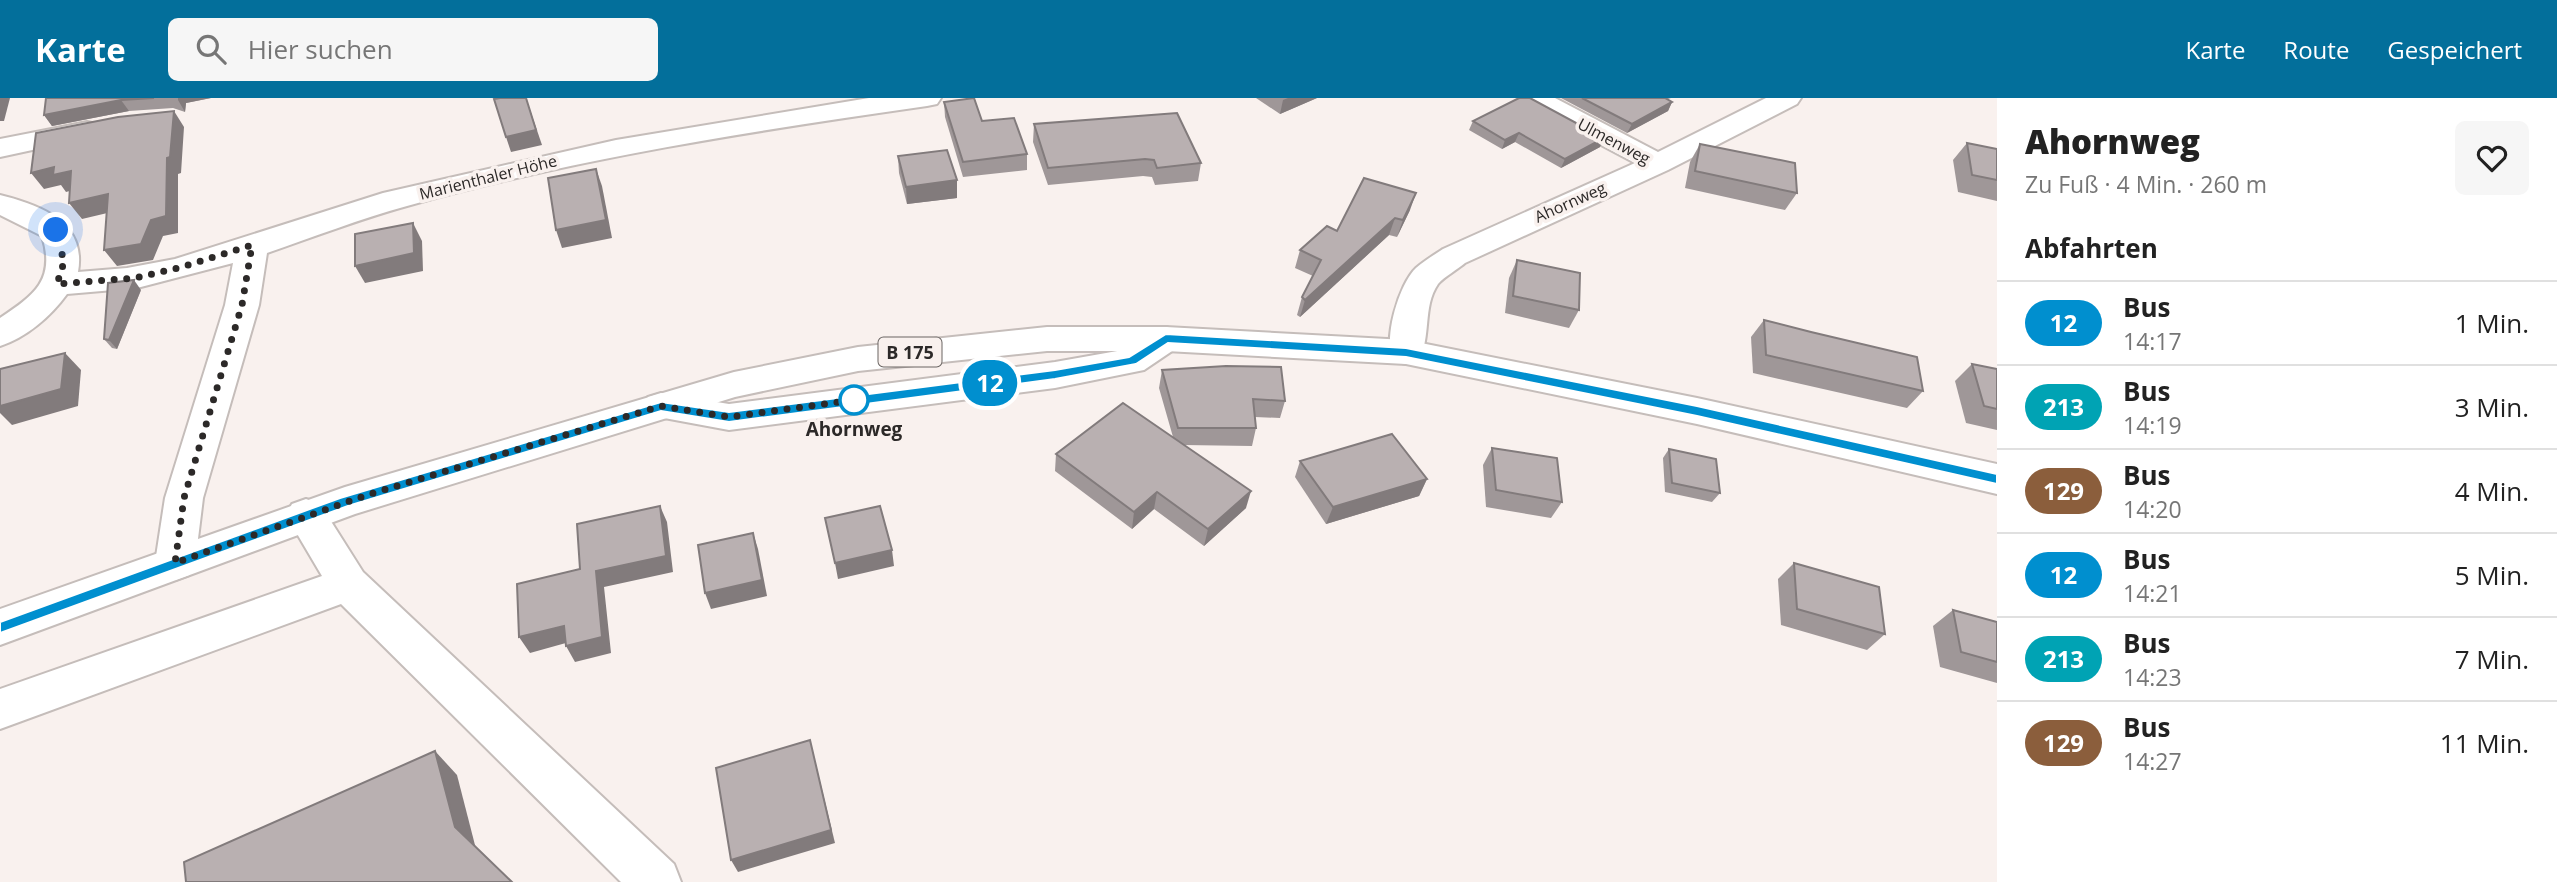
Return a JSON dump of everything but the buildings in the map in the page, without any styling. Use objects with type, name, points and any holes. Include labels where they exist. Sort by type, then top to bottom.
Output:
[{"type":"street","name":"Marienthaler Höhe","points":[[57,284],[135,278],[182,267],[428,190],[603,150],[777,118],[927,98]]},
{"type":"street","name":"Ulmenweg","points":[[1534,98],[1658,164]]},
{"type":"street","name":"Ahornweg","points":[[1406,352],[1413,302],[1426,277],[1454,256],[1658,164],[1787,98]]},
{"type":"street","points":[[0,148],[116,125]]},
{"type":"street","points":[[0,204],[33,217],[56,230],[64,262],[57,284],[31,313],[0,334]]},
{"type":"street","points":[[175,563],[184,498],[242,305],[252,245]]},
{"type":"street","points":[[0,626],[306,515],[434,473],[661,406],[729,417],[1055,375],[1132,361],[1166,338],[1406,352],[1697,411],[1997,479]]},
{"type":"street","points":[[306,515],[348,584],[656,882]]},
{"type":"street","points":[[0,709],[348,584]]},
{"type":"bus line","name":"12","points":[[0,627],[306,515],[434,473],[661,406],[729,417],[1055,375],[1132,361],[1166,338],[1406,352],[1801,433],[1997,479]]},
{"type":"place","name":"Ahornweg","points":[[854,400]]},
{"type":"route","points":[[56,230],[64,262],[57,284],[135,278],[182,267],[252,245],[242,305],[184,498],[175,563],[306,515],[434,473],[661,406],[729,417],[854,400]]}]
